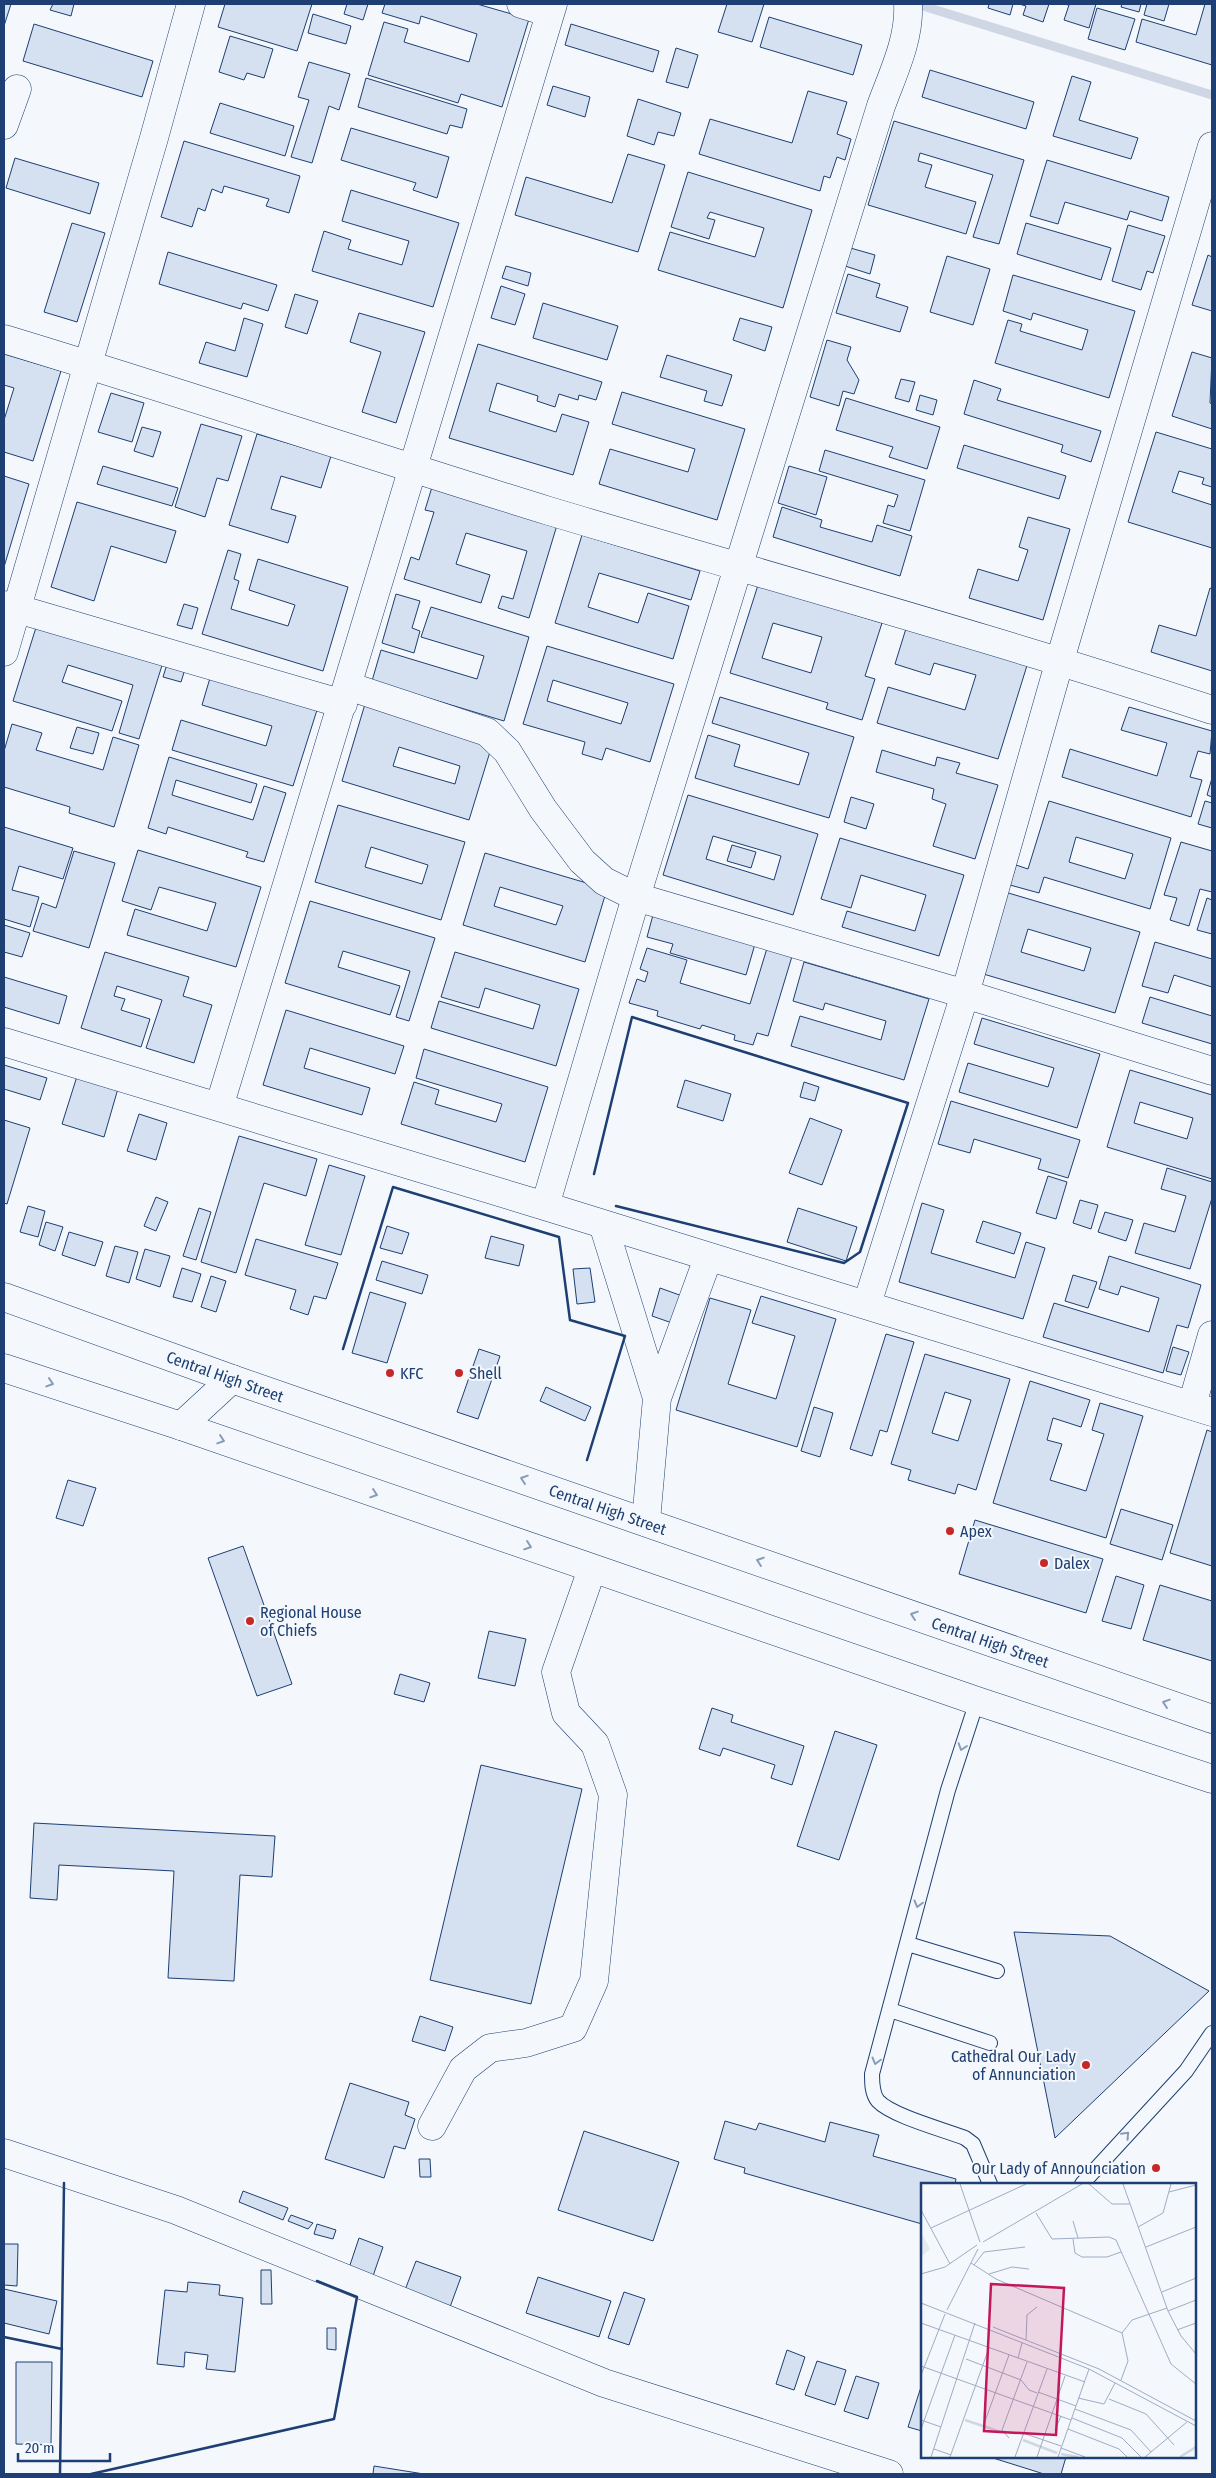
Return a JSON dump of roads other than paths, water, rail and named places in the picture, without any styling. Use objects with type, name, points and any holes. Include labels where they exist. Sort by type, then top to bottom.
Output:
[{"type":"main road","points":[[4,652],[10,607],[88,365],[191,4]]},
{"type":"main road","points":[[219,1107],[346,695],[412,469],[552,8],[521,4]]},
{"type":"main road","points":[[545,1206],[636,897],[737,566],[880,106],[903,45],[909,15],[908,4]]},
{"type":"main road","points":[[4,126],[16,89]]},
{"type":"main road","points":[[867,1304],[965,994],[1060,660],[1212,146]]},
{"type":"main road","points":[[4,340],[412,469],[1060,660],[1212,710]]},
{"type":"main road","points":[[10,607],[487,732],[507,751],[543,809],[582,861],[604,880],[636,897],[965,994],[1212,1071]]},
{"type":"main road","points":[[4,1042],[545,1206],[708,1258],[867,1304],[1202,1409],[1212,1335]]},
{"type":"main road","points":[[603,1224],[657,1398]]},
{"type":"main road","points":[[646,1521],[657,1398],[708,1258]]},
{"type":"main road","name":"Central High Street","points":[[4,1297],[232,1379],[646,1521],[1212,1719]]},
{"type":"main road","points":[[4,1368],[181,1426],[977,1701],[1212,1779]]},
{"type":"main road","points":[[181,1426],[232,1379]]},
{"type":"main road","points":[[432,2126],[463,2069],[490,2048],[526,2042],[573,2028],[594,1981],[613,1795],[595,1744],[566,1713],[556,1672],[592,1569]]},
{"type":"main road","points":[[4,2153],[176,2210],[604,2383],[889,2474]]},
{"type":"lane","points":[[977,1701],[948,1790],[872,2074],[872,2088],[878,2101],[899,2113],[965,2138],[973,2144],[990,2183]]},
{"type":"lane","points":[[908,1944],[996,1972]]},
{"type":"lane","points":[[890,2010],[990,2043]]},
{"type":"lane","points":[[1083,2183],[1186,2071],[1212,2033]]},
{"type":"waterway","points":[[926,7],[1212,95]]},
{"type":"place","name":"KFC","points":[[390,1373]]},
{"type":"place","name":"Shell","points":[[459,1373]]},
{"type":"place","name":"Apex","points":[[950,1531]]},
{"type":"place","name":"Dalex","points":[[1044,1563]]},
{"type":"place","name":"Regional House of Chiefs","points":[[250,1621]]},
{"type":"place","name":"Cathedral Our Lady of Annunciation","points":[[1086,2065]]},
{"type":"place","name":"Our Lady of Announciation","points":[[1156,2168]]}]
